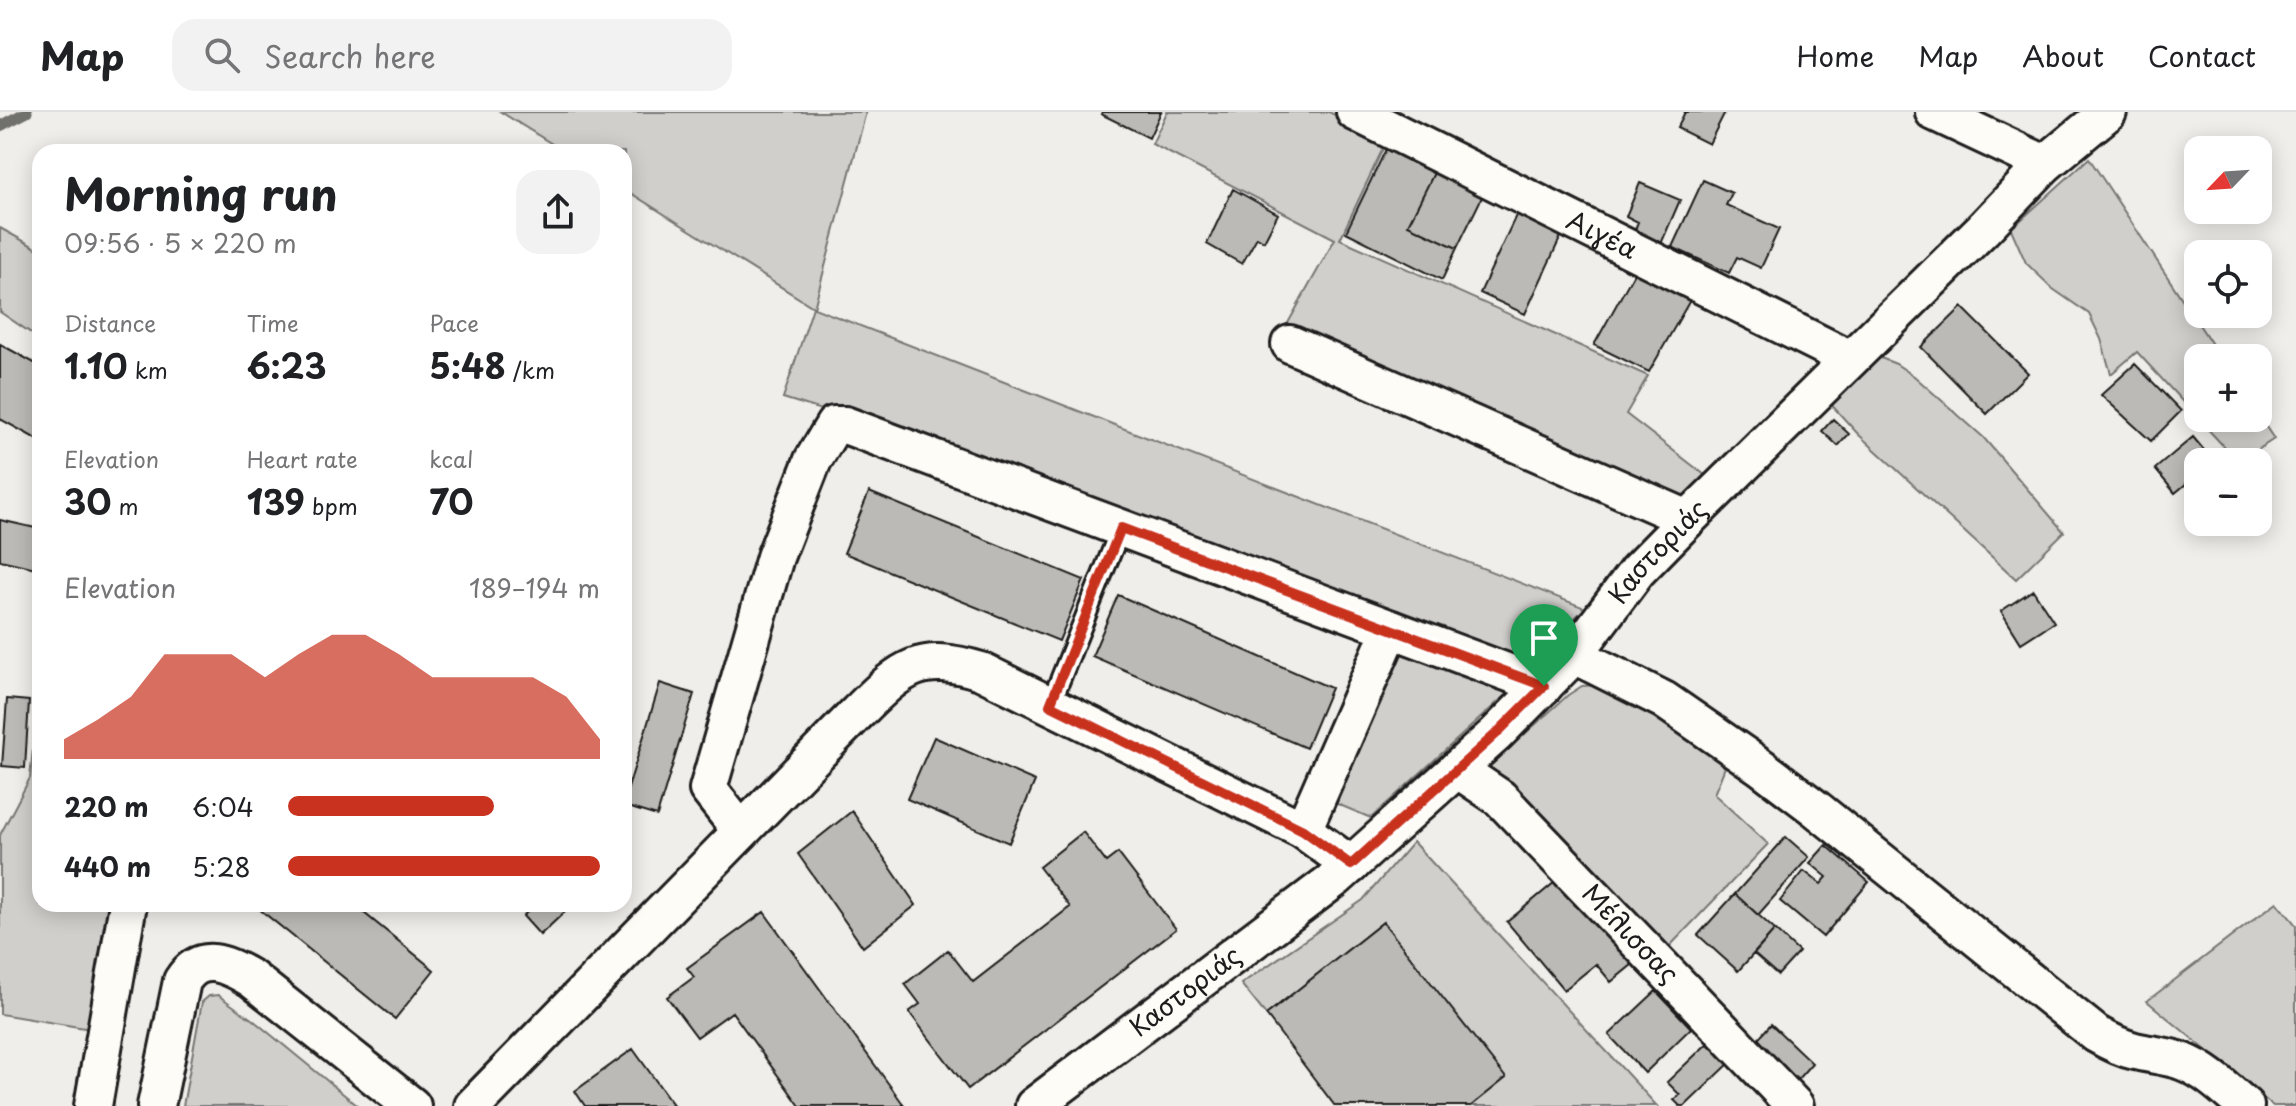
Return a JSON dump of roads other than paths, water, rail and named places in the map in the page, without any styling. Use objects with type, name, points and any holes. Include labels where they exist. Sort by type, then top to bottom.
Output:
[{"type":"street","name":"Αιγέα","points":[[1355,112],[1850,359]]},
{"type":"street","points":[[1934,112],[2045,164]]},
{"type":"street","name":"Καστοριάς","points":[[1034,1106],[1306,902],[1457,769],[1574,655],[1637,571],[1688,519],[2045,164],[2108,112]]},
{"type":"street","points":[[1290,344],[1688,519]]},
{"type":"street","points":[[741,831],[708,789],[775,557],[813,460],[834,425],[845,425],[1544,686]]},
{"type":"street","points":[[1303,830],[1391,629]]},
{"type":"street","points":[[1574,655],[1664,700],[1761,767],[2096,1034],[2132,1051],[2187,1063],[2210,1077],[2245,1106]]},
{"type":"street","points":[[473,1106],[865,705],[909,669],[934,662],[958,664],[981,671],[1303,830],[1351,865]]},
{"type":"street","name":"Μέλισσας","points":[[1457,769],[1500,798],[1795,1106]]},
{"type":"street","points":[[93,1106],[127,912]]},
{"type":"street","points":[[156,1106],[178,991],[187,973],[201,964],[225,965],[252,979],[412,1106]]},
{"type":"lane","points":[[1050,705],[1121,528]]},
{"type":"waterway","points":[[0,126],[27,112]]}]
